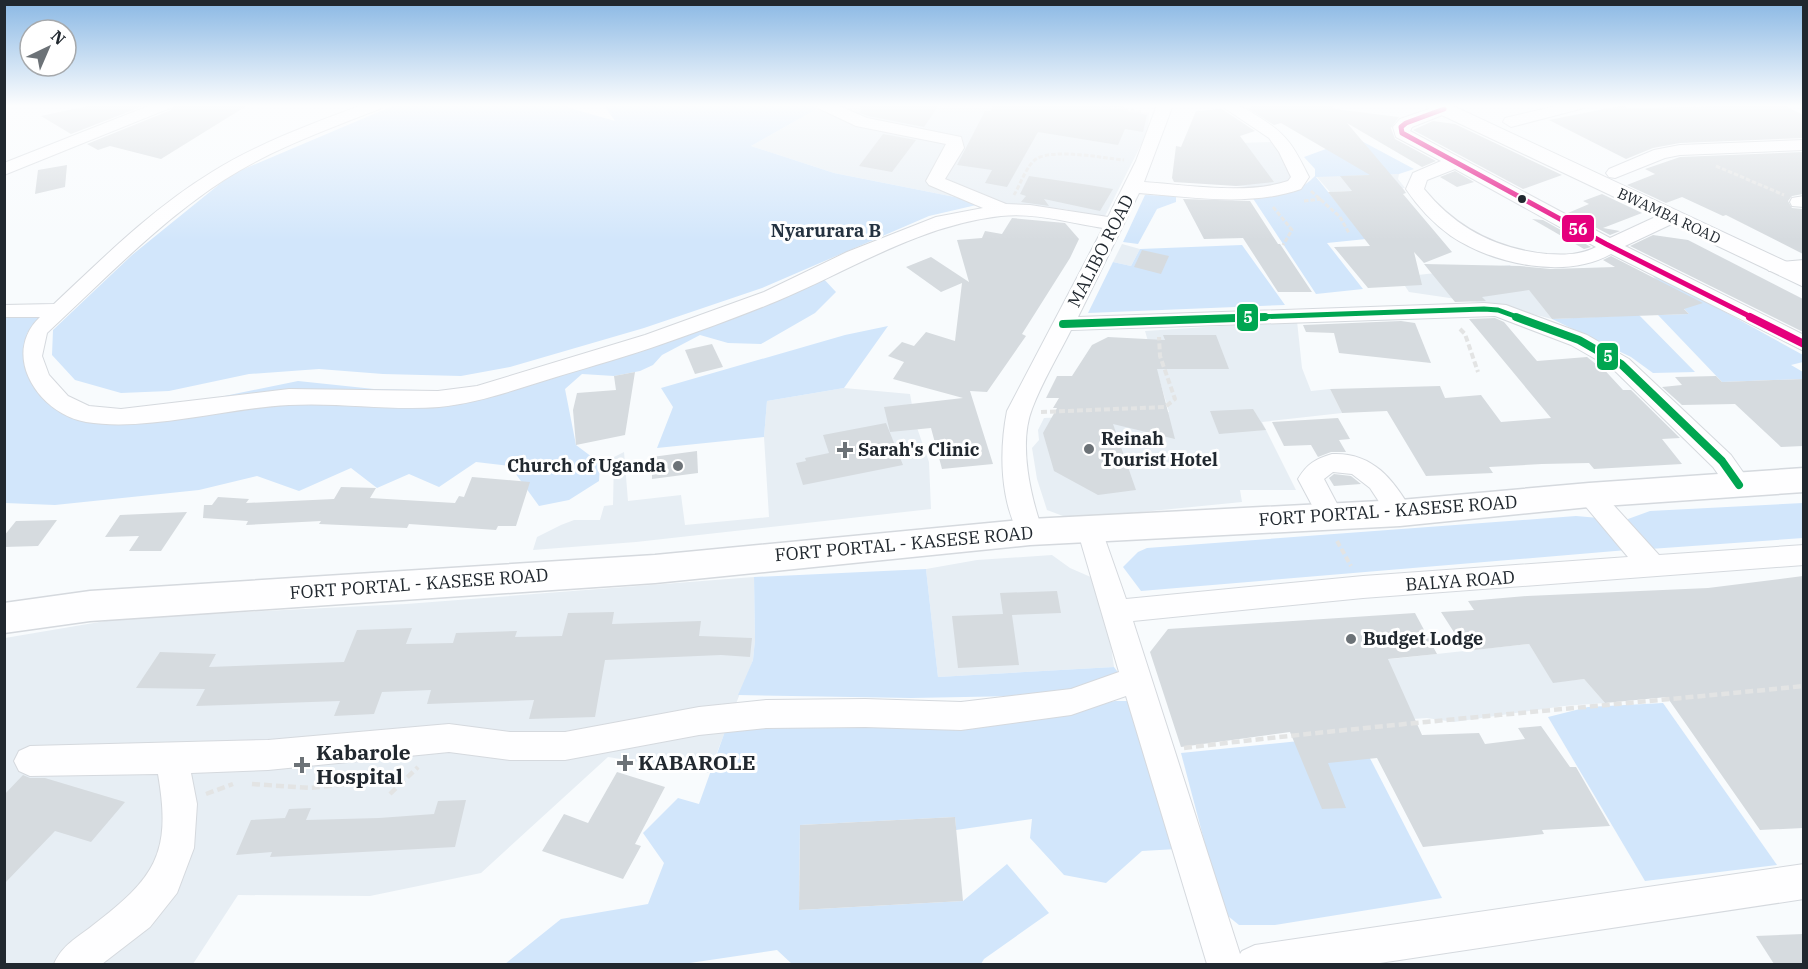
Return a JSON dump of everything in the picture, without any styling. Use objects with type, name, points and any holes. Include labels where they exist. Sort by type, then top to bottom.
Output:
[{"type":"highway","name":"FORT PORTAL - KASESE ROAD","points":[[4,618],[90,606],[655,569],[1030,532],[1400,513],[1589,495],[1803,480]]},
{"type":"main road","name":"BWAMBA ROAD","points":[[1531,150],[1776,267],[1802,273]]},
{"type":"main road","name":"BWAMBA ROAD","points":[[1569,150],[1802,273]]},
{"type":"street","points":[[4,170],[53,150]]},
{"type":"street","points":[[269,150],[219,176],[170,210],[37,331],[31,356],[38,377],[60,402],[86,414],[121,417],[289,397],[438,399],[478,393],[652,340],[771,296],[854,256],[943,220],[1008,204]]},
{"type":"street","points":[[954,150],[935,180],[1030,211],[1114,224]]},
{"type":"street","name":"MALIBO ROAD","points":[[1030,532],[1021,507],[1014,462],[1014,436],[1018,413],[1149,150]]},
{"type":"street","points":[[1133,186],[1211,192],[1257,192],[1291,187],[1298,182],[1300,177],[1286,150]]},
{"type":"street","points":[[1432,150],[1612,247],[1803,344]]},
{"type":"street","points":[[1615,173],[1660,153],[1679,150]]},
{"type":"street","points":[[1455,163],[1432,170],[1419,177],[1415,189],[1440,216],[1483,246],[1515,257],[1557,260],[1590,257],[1612,247],[1631,234],[1671,217]]},
{"type":"street","points":[[4,311],[60,310]]},
{"type":"street","points":[[1063,324],[1440,310],[1498,310],[1533,321],[1595,348],[1621,364],[1722,461],[1739,484]]},
{"type":"street","points":[[1327,517],[1311,479],[1320,466],[1342,463],[1366,470],[1376,477],[1400,513]]},
{"type":"street","points":[[1589,495],[1653,567]]},
{"type":"street","points":[[1090,529],[1225,964]]},
{"type":"street","name":"BALYA ROAD","points":[[1117,610],[1363,587],[1803,555]]},
{"type":"street","points":[[30,761],[172,759],[310,752],[449,738],[510,746],[565,746],[699,721],[766,714],[866,712],[961,716],[1071,702],[1138,679]]},
{"type":"street","points":[[73,964],[137,914],[165,881],[177,848],[180,804],[172,759]]},
{"type":"street","points":[[1255,964],[1803,881]]},
{"type":"path","points":[[1681,150],[1801,202]]},
{"type":"path","points":[[1008,204],[1034,160],[1040,157],[1057,155],[1145,161]]},
{"type":"path","points":[[1298,182],[1340,217],[1349,234]]},
{"type":"path","points":[[1271,204],[1292,230],[1283,245]]},
{"type":"path","points":[[1440,310],[1465,334],[1478,372]]},
{"type":"path","points":[[1018,413],[1165,407],[1170,404],[1175,399],[1160,362],[1160,321]]},
{"type":"path","points":[[1327,517],[1363,587]]},
{"type":"path","points":[[1160,751],[1327,731],[1454,721],[1803,686]]},
{"type":"path","points":[[249,784],[268,787],[319,788],[344,787],[406,778]]},
{"type":"path","points":[[180,804],[240,782]]},
{"type":"shaded area","points":[[288,150],[764,150],[834,173],[985,203],[929,216],[762,288],[644,328],[510,367],[461,376],[383,374],[319,369],[249,374],[169,391],[121,393],[75,380],[52,355],[53,330],[132,255],[232,174]]},
{"type":"shaded area","points":[[764,150],[1138,150],[1104,218],[1064,209],[985,203],[834,173]]},
{"type":"shaded area","points":[[1236,150],[1278,150],[1293,168],[1290,181],[1285,184],[1257,188],[1237,186]]},
{"type":"shaded area","points":[[1323,150],[1379,150],[1414,169],[1399,174],[1316,177],[1366,239],[1327,243],[1363,289],[1316,294],[1252,197],[1294,190],[1309,182],[1315,176],[1315,169],[1304,157]]},
{"type":"shaded area","points":[[1399,174],[1398,179],[1405,188],[1330,192],[1316,176]]},
{"type":"shaded area","points":[[1145,195],[1176,196],[1176,202],[1157,209],[1138,244],[1123,242]]},
{"type":"shaded area","points":[[1122,244],[1140,249],[1131,266],[1113,262]]},
{"type":"shaded area","points":[[1242,245],[1285,305],[1088,313],[1113,262],[1131,266],[1140,249]]},
{"type":"shaded area","points":[[1510,265],[1552,319],[1497,305],[1409,292],[1399,277]]},
{"type":"shaded area","points":[[1650,273],[1654,273],[1803,355],[1803,362],[1791,365],[1803,372],[1803,379],[1722,382],[1658,315],[1689,314]]},
{"type":"shaded area","points":[[821,276],[836,292],[815,313],[761,344],[728,343],[700,335],[662,355],[653,365],[640,371],[614,376],[582,374],[565,389],[576,445],[600,463],[599,481],[569,500],[539,506],[510,466],[476,462],[439,487],[409,474],[377,488],[351,468],[299,491],[257,476],[199,490],[55,505],[5,503],[4,311],[47,311],[27,333],[26,363],[72,410],[142,413],[298,381],[374,389],[467,391],[644,339]]},
{"type":"shaded area","points":[[1639,315],[1695,372],[1653,373],[1631,357],[1552,319]]},
{"type":"shaded area","points":[[1297,321],[1302,368],[1311,391],[1330,389],[1342,413],[1262,422],[1296,490],[1240,490],[1242,502],[1071,519],[1047,510],[1037,479],[1032,448],[1039,440],[1038,430],[1044,418],[1169,412],[1145,331]]},
{"type":"shaded area","points":[[888,326],[844,388],[767,401],[764,437],[657,448],[673,407],[661,388],[845,335]]},
{"type":"shaded area","name":"Sarah's Clinic","points":[[844,388],[910,394],[915,422],[929,462],[931,509],[636,542],[533,550],[537,537],[561,525],[574,520],[600,520],[604,506],[613,505],[614,457],[624,452],[628,501],[681,495],[685,525],[769,517],[764,437],[767,401]]},
{"type":"shaded area","points":[[1803,503],[1803,538],[1650,549],[1628,523],[1628,519],[1650,511]]},
{"type":"shaded area","points":[[1576,516],[1599,518],[1627,550],[1141,591],[1123,567],[1138,552],[1147,548]]},
{"type":"shaded area","points":[[1052,555],[1070,568],[1093,578],[1106,612],[1114,667],[938,677],[926,569],[977,560]]},
{"type":"shaded area","points":[[926,569],[938,677],[1114,667],[1120,675],[1067,695],[911,698],[738,695],[753,660],[754,577]]},
{"type":"shaded area","name":"Kabarole Hospital","points":[[754,577],[753,660],[709,773],[608,757],[481,873],[370,896],[238,895],[193,964],[5,964],[5,638],[123,618],[406,604]]},
{"type":"shaded area","points":[[1529,644],[1553,682],[1584,679],[1605,703],[1564,706],[1454,722],[1427,718],[1370,722],[1345,664]]},
{"type":"shaded area","points":[[1115,701],[1132,701],[1177,849],[1142,851],[1106,883],[1064,875],[1030,838],[1032,819],[956,830],[955,817],[800,825],[799,910],[963,901],[1007,864],[1049,913],[984,959],[981,964],[792,964],[777,950],[683,964],[505,964],[561,919],[648,904],[664,863],[643,833],[678,798],[699,804],[728,723],[843,722],[980,727]]},
{"type":"shaded area","points":[[1663,703],[1777,865],[1645,881],[1548,717],[1588,707]]},
{"type":"shaded area","points":[[1358,735],[1442,898],[1275,925],[1239,925],[1223,912],[1181,753]]},
{"type":"building","points":[[127,150],[175,150],[161,159]]},
{"type":"building","points":[[871,150],[908,150],[892,172],[859,166]]},
{"type":"building","points":[[965,150],[1028,150],[1007,187],[985,183],[992,170],[957,165]]},
{"type":"building","points":[[1175,150],[1251,150],[1274,182],[1236,186],[1174,182],[1172,178]]},
{"type":"building","points":[[1328,150],[1370,150],[1404,190],[1406,193],[1403,194],[1452,252],[1424,263],[1414,252],[1422,285],[1368,288],[1334,247],[1370,246],[1328,192],[1352,191],[1340,176],[1370,175]]},
{"type":"building","points":[[1393,150],[1416,150],[1436,161],[1422,167]]},
{"type":"building","points":[[1451,150],[1510,150],[1562,175],[1523,189]]},
{"type":"building","points":[[1609,150],[1648,150],[1626,159]]},
{"type":"building","points":[[1803,152],[1803,194],[1792,196],[1788,201],[1792,208],[1803,209],[1803,254],[1726,215],[1723,216],[1682,197],[1666,203],[1627,185],[1655,174],[1645,169],[1680,157]]},
{"type":"building","points":[[67,165],[65,187],[35,194],[38,170]]},
{"type":"building","points":[[1455,171],[1474,182],[1457,187],[1440,177]]},
{"type":"building","points":[[1029,176],[1113,189],[1100,211],[1044,199],[1049,206],[1021,202],[1026,196],[1020,194]]},
{"type":"building","points":[[1602,194],[1642,213],[1603,228],[1620,231],[1610,235],[1568,213],[1589,204],[1583,201]]},
{"type":"building","points":[[1183,199],[1250,201],[1312,292],[1278,292],[1243,238],[1204,239]]},
{"type":"building","points":[[1012,218],[1065,223],[1079,239],[1070,258],[1022,334],[1026,336],[987,392],[970,391],[993,464],[942,469],[931,428],[890,432],[884,407],[963,398],[893,379],[904,362],[888,356],[902,342],[914,346],[926,332],[955,341],[962,283],[941,292],[906,267],[931,257],[969,282],[957,240],[982,238],[985,231],[1002,234]]},
{"type":"building","points":[[1532,219],[1543,220],[1591,247],[1584,249]]},
{"type":"building","points":[[1653,235],[1688,240],[1803,299],[1803,332],[1630,246]]},
{"type":"building","points":[[1142,250],[1169,256],[1161,274],[1134,267]]},
{"type":"building","points":[[1611,256],[1703,303],[1684,309],[1689,314],[1552,319],[1529,290],[1482,297],[1486,301],[1455,302],[1424,264],[1551,269],[1615,267],[1603,260]]},
{"type":"building","points":[[1495,318],[1504,322],[1537,361],[1587,357],[1599,364],[1623,390],[1631,390],[1680,438],[1662,439],[1682,464],[1594,469],[1589,463],[1542,464],[1489,467],[1493,473],[1426,476],[1387,411],[1342,413],[1330,389],[1440,386],[1445,398],[1481,395],[1501,422],[1551,418],[1469,319]]},
{"type":"building","points":[[1401,321],[1415,323],[1431,363],[1339,353],[1334,333],[1306,332],[1303,325]]},
{"type":"building","points":[[1163,335],[1216,335],[1229,369],[1157,369],[1175,439],[1113,424],[1136,490],[1098,495],[1054,471],[1043,433],[1057,408],[1053,408],[1059,398],[1046,398],[1057,376],[1072,376],[1092,345],[1108,337],[1165,340]]},
{"type":"building","points":[[712,344],[723,367],[695,374],[685,350]]},
{"type":"building","points":[[635,372],[625,435],[576,445],[573,410],[577,393],[616,390],[614,376]]},
{"type":"building","points":[[1716,376],[1722,382],[1803,379],[1803,446],[1781,447],[1735,404],[1682,405],[1662,387],[1682,385],[1675,377]]},
{"type":"building","points":[[1253,409],[1266,430],[1219,434],[1210,411]]},
{"type":"building","points":[[1338,418],[1350,439],[1339,440],[1346,452],[1331,452],[1318,457],[1311,445],[1284,446],[1272,422]]},
{"type":"building","name":"Sarah's Clinic","points":[[886,423],[903,465],[803,485],[796,463],[806,461],[805,458],[829,453],[823,435]]},
{"type":"building","points":[[697,451],[698,473],[652,479],[652,457]]},
{"type":"building","points":[[1334,474],[1351,476],[1361,484],[1334,486],[1329,478]]},
{"type":"building","points":[[472,477],[530,482],[516,526],[498,526],[496,530],[409,524],[407,528],[319,524],[321,521],[246,525],[248,521],[203,518],[204,505],[212,505],[218,497],[249,499],[246,503],[334,499],[341,487],[376,488],[370,498],[455,503],[459,496],[464,497]]},
{"type":"building","points":[[187,512],[161,551],[129,551],[139,536],[105,537],[120,515]]},
{"type":"building","points":[[57,520],[38,546],[4,547],[4,536],[16,521]]},
{"type":"building","points":[[1803,576],[1803,828],[1760,830],[1667,697],[1605,703],[1584,679],[1553,683],[1529,644],[1466,651],[1441,612],[1474,610],[1468,601],[1527,596],[1708,588]]},
{"type":"building","points":[[1057,591],[1061,613],[1012,615],[1019,665],[958,668],[952,616],[1003,614],[1000,593]]},
{"type":"building","name":"Kabarole Hospital","points":[[614,612],[612,624],[701,621],[699,636],[752,638],[750,657],[721,655],[605,660],[595,717],[529,719],[534,700],[427,704],[431,690],[382,692],[374,714],[334,716],[340,701],[196,706],[205,689],[136,688],[160,652],[216,654],[209,667],[344,662],[357,630],[412,628],[406,644],[453,643],[456,633],[517,631],[515,637],[562,636],[568,613]]},
{"type":"building","points":[[1415,613],[1437,654],[1388,659],[1422,735],[1479,733],[1485,744],[1525,739],[1518,728],[1541,726],[1570,767],[1576,767],[1610,826],[1542,830],[1544,834],[1423,847],[1377,758],[1328,763],[1346,808],[1322,809],[1290,732],[1181,747],[1150,652],[1168,629]]},
{"type":"building","points":[[617,772],[665,787],[635,844],[641,846],[623,879],[542,851],[564,814],[588,823]]},
{"type":"building","points":[[23,775],[30,778],[45,778],[125,802],[91,842],[55,831],[4,884],[4,795]]},
{"type":"building","name":"Kabarole Hospital","points":[[466,800],[455,847],[270,857],[272,852],[236,855],[251,820],[285,818],[289,809],[311,808],[306,820],[379,818],[434,814],[438,801]]},
{"type":"building","points":[[955,817],[963,901],[799,910],[800,825]]},
{"type":"building","points":[[1803,934],[1803,964],[1774,964],[1756,936]]},
{"type":"transit line","name":"56","points":[[1434,150],[1606,244],[1804,344]]},
{"type":"transit line","name":"5","points":[[1063,324],[1498,310],[1579,340],[1621,364],[1722,461],[1739,485]]},
{"type":"place","name":"Reinah Tourist Hotel","points":[[1089,449]]},
{"type":"place","name":"Sarah's Clinic","points":[[845,450]]},
{"type":"place","name":"Church of Uganda","points":[[678,466]]},
{"type":"place","name":"Budget Lodge","points":[[1351,639]]},
{"type":"place","name":"KABAROLE","points":[[625,763]]},
{"type":"place","name":"Kabarole Hospital","points":[[302,765]]},
{"type":"district","name":"Nyarurara B","points":[[826,231]]}]
